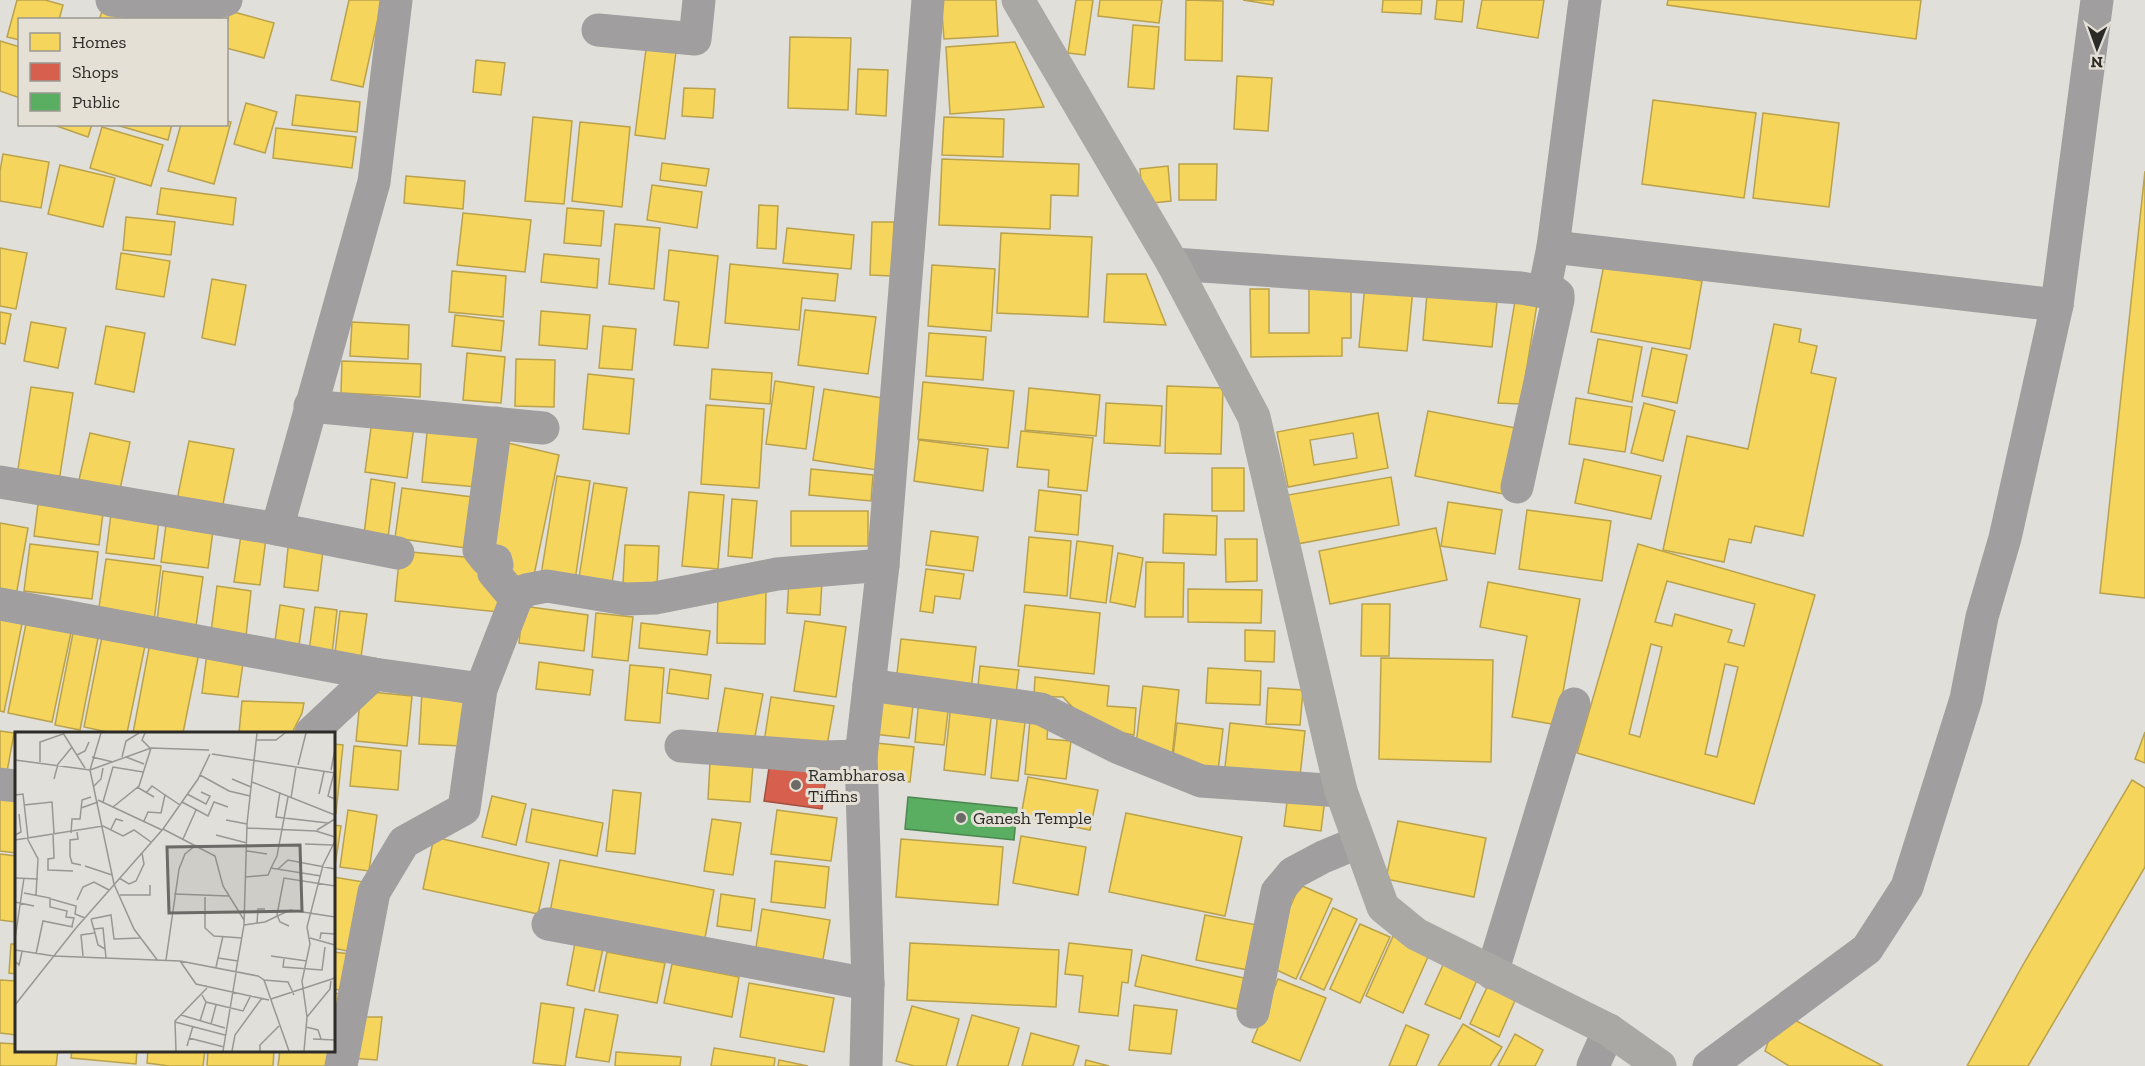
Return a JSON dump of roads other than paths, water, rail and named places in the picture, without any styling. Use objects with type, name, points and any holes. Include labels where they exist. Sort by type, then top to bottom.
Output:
[{"type":"street","points":[[112,0],[188,8],[226,0]]},
{"type":"street","points":[[277,529],[374,182],[396,0]]},
{"type":"street","points":[[598,30],[695,39],[699,0]]},
{"type":"street","points":[[866,1066],[868,984],[861,756],[883,565],[928,0]]},
{"type":"street","points":[[1018,0],[1173,264],[1254,417],[1341,790],[1383,907],[1416,934],[1609,1030],[1660,1066]]},
{"type":"street","points":[[1544,292],[1553,247],[1585,0]]},
{"type":"street","points":[[1709,1066],[1866,949],[1907,886],[1966,699],[1982,617],[2005,538],[2057,304],[2097,0]]},
{"type":"street","points":[[1553,247],[2057,304]]},
{"type":"street","points":[[1173,264],[1554,292],[1558,295],[1558,300],[1517,487]]},
{"type":"street","points":[[310,406],[543,428]]},
{"type":"street","points":[[496,423],[479,550],[486,559],[495,561],[497,565],[494,573],[516,599]]},
{"type":"street","points":[[0,482],[277,529],[398,553]]},
{"type":"street","points":[[341,1066],[374,892],[404,842],[464,809],[481,689],[516,599],[526,590],[547,586],[626,599],[655,598],[777,574],[883,565]]},
{"type":"street","points":[[0,604],[374,674],[481,689]]},
{"type":"street","points":[[312,732],[374,674]]},
{"type":"street","points":[[869,685],[1041,710],[1119,748],[1201,781],[1341,790]]},
{"type":"street","points":[[1492,973],[1574,705]]},
{"type":"street","points":[[681,747],[823,757],[861,756]]},
{"type":"street","points":[[0,784],[15,786]]},
{"type":"street","points":[[1253,1012],[1277,892],[1293,873],[1359,842]]},
{"type":"street","points":[[548,924],[868,984]]},
{"type":"street","points":[[1593,1066],[1609,1030]]},
{"type":"place","name":"Rambharosa Tiffins","points":[[796,785]]},
{"type":"place","name":"Ganesh Temple","points":[[961,818]]}]
